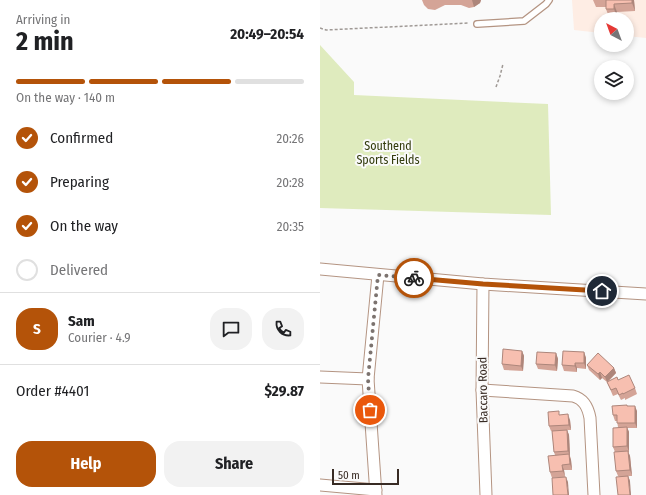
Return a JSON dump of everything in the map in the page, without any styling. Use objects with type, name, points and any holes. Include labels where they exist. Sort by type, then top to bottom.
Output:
[{"type":"street","points":[[320,269],[483,284],[646,294]]},
{"type":"street","points":[[320,485],[376,492],[368,379],[378,275]]},
{"type":"street","name":"Baccaro Road","points":[[483,284],[482,390],[486,495]]},
{"type":"street","points":[[320,377],[368,379]]},
{"type":"street","points":[[482,390],[573,396],[582,400],[589,410],[594,495]]},
{"type":"lane","points":[[477,24],[524,21],[549,0]]},
{"type":"path","points":[[320,28],[326,30],[466,23],[477,24]]},
{"type":"path","points":[[496,87],[502,64]]},
{"type":"shaded area","points":[[572,0],[646,0],[646,38],[634,37],[634,12],[594,12],[594,32],[574,30]]},
{"type":"green space","name":"Southend Sports Fields","points":[[320,45],[354,82],[354,95],[548,104],[551,215],[320,208]]},
{"type":"building","points":[[606,0],[632,0],[632,3],[614,4],[614,9],[606,9]]},
{"type":"building","points":[[503,349],[522,351],[521,366],[502,364]]},
{"type":"building","points":[[563,351],[584,352],[584,363],[575,363],[575,366],[562,365]]},
{"type":"building","points":[[537,352],[556,353],[555,365],[536,364]]},
{"type":"building","points":[[598,353],[614,368],[605,377],[600,372],[598,374],[587,365]]},
{"type":"building","points":[[629,375],[635,388],[619,395],[616,388],[611,390],[607,382],[617,377],[618,380]]},
{"type":"building","points":[[612,406],[635,406],[635,423],[617,423],[617,415],[613,415]]},
{"type":"building","points":[[559,411],[559,415],[568,414],[569,425],[549,426],[548,412]]},
{"type":"building","points":[[627,427],[627,446],[613,447],[613,428]]},
{"type":"building","points":[[567,430],[568,451],[554,452],[552,431]]},
{"type":"building","points":[[628,451],[630,470],[616,471],[614,452]]},
{"type":"building","points":[[569,454],[570,464],[562,465],[563,471],[550,472],[548,456]]},
{"type":"building","points":[[628,476],[630,495],[618,495],[616,477]]},
{"type":"building","points":[[566,477],[568,495],[553,495],[552,478]]},
{"type":"way so far","points":[[370,410],[368,379],[378,275],[414,278]]},
{"type":"route","points":[[414,278],[483,284],[602,291]]}]
